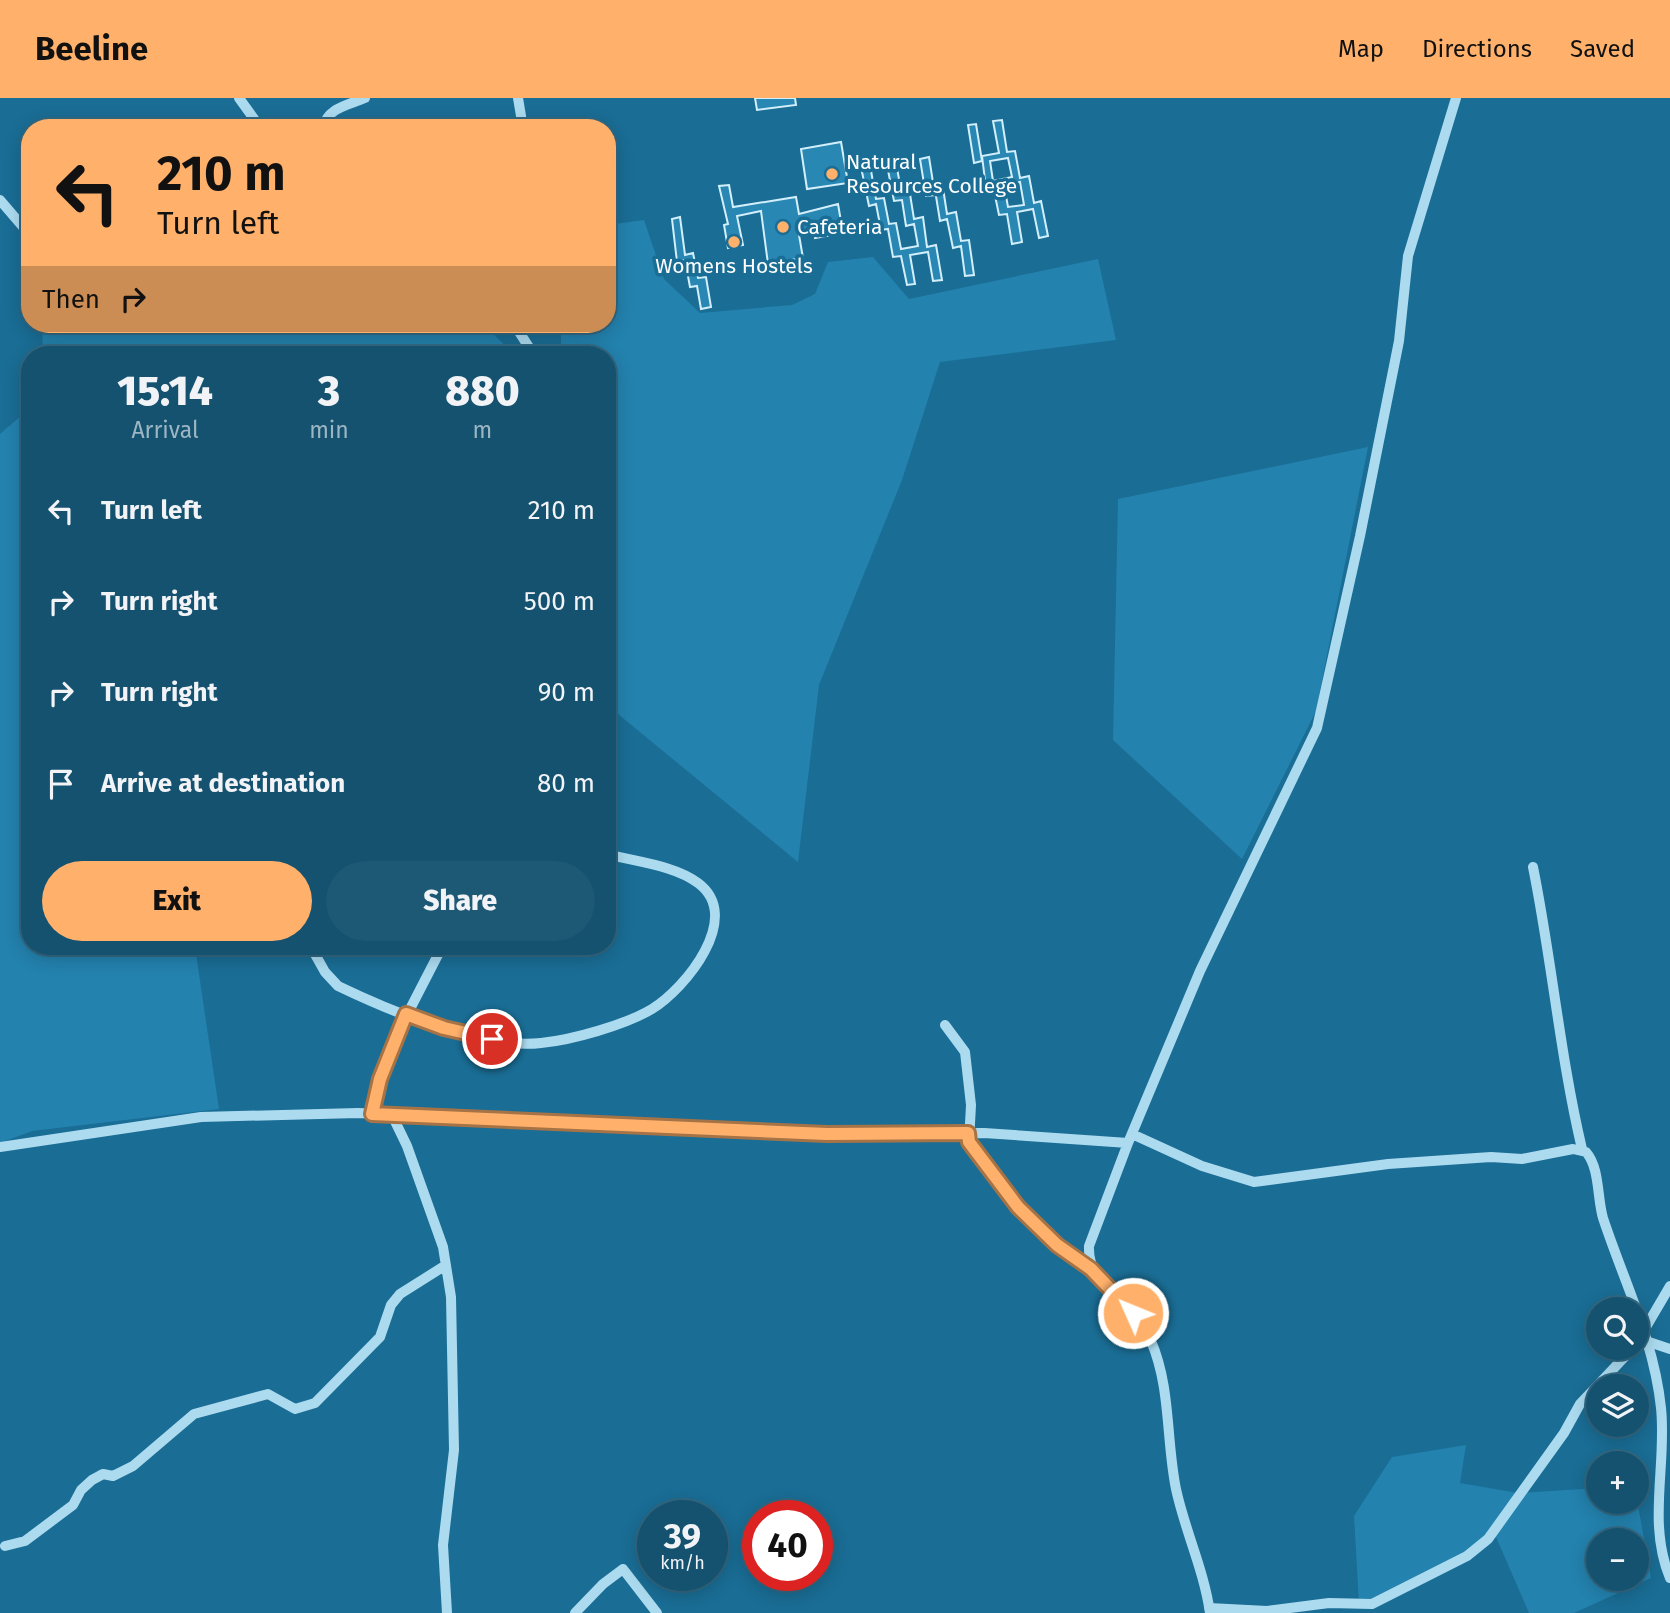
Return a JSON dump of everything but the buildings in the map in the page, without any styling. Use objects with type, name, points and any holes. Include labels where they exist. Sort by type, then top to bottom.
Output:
[{"type":"street","points":[[239,98],[254,119]]},
{"type":"street","points":[[325,119],[334,110],[365,98]]},
{"type":"street","points":[[518,98],[522,119]]},
{"type":"street","points":[[1091,1269],[1089,1246],[1200,971],[1317,728],[1360,536],[1399,341],[1408,256],[1456,98]]},
{"type":"street","points":[[0,200],[21,224]]},
{"type":"street","points":[[316,955],[325,972],[338,986],[406,1014],[468,1034],[516,1044],[541,1043],[628,1020],[668,997],[698,963],[710,942],[714,915],[707,894],[697,882],[683,874],[616,857]]},
{"type":"street","points":[[1532,867],[1547,937],[1567,1085],[1582,1149],[1592,1161],[1602,1216],[1633,1297]]},
{"type":"street","points":[[372,1114],[380,1079],[406,1014],[438,955]]},
{"type":"street","points":[[944,1026],[965,1052],[971,1105],[969,1142],[1018,1207],[1057,1245],[1091,1269],[1141,1322],[1156,1354],[1165,1392],[1168,1437],[1180,1505],[1197,1555],[1210,1610],[1267,1611],[1329,1603],[1372,1604],[1467,1556],[1488,1539],[1564,1433],[1580,1404],[1622,1360]]},
{"type":"street","points":[[0,1147],[201,1117],[372,1114],[827,1134],[968,1133],[1130,1139],[1254,1182],[1388,1164],[1491,1157],[1522,1159],[1582,1149]]},
{"type":"street","points":[[392,1115],[421,1181],[446,1265],[451,1297],[454,1450],[443,1545],[447,1613]]},
{"type":"street","points":[[5,1546],[25,1541],[73,1505],[81,1490],[92,1480],[103,1474],[113,1476],[133,1466],[194,1413],[268,1394],[295,1409],[315,1402],[380,1337],[391,1305],[400,1294],[446,1265]]},
{"type":"street","points":[[1649,1322],[1670,1286]]},
{"type":"street","points":[[1649,1342],[1670,1349]]},
{"type":"street","points":[[1649,1342],[1666,1408],[1659,1541],[1670,1577]]},
{"type":"street","points":[[575,1613],[603,1584],[623,1569],[657,1613]]},
{"type":"shaded area","points":[[644,220],[664,279],[700,313],[792,305],[815,294],[828,262],[873,257],[909,299],[1098,259],[1116,340],[940,362],[902,480],[819,685],[798,862],[616,712],[616,346],[561,346],[561,333],[616,333],[616,224]]},
{"type":"shaded area","points":[[42,333],[492,333],[506,346],[43,346]]},
{"type":"shaded area","points":[[21,416],[21,955],[196,955],[219,1109],[32,1131],[0,1143],[0,434]]},
{"type":"shaded area","points":[[1368,447],[1316,711],[1242,859],[1113,740],[1118,499]]},
{"type":"shaded area","points":[[1466,1445],[1460,1483],[1518,1493],[1586,1489],[1586,1514],[1640,1514],[1642,1528],[1586,1528],[1586,1591],[1622,1591],[1574,1613],[1529,1613],[1496,1537],[1404,1591],[1359,1603],[1354,1516],[1392,1457]]},
{"type":"place","name":"Natural Resources College","points":[[832,174]]},
{"type":"place","name":"Cafeteria","points":[[783,227]]},
{"type":"place","name":"Womens Hostels","points":[[734,242]]},
{"type":"route","points":[[492,1039],[444,1028],[406,1014],[380,1079],[372,1114],[827,1134],[968,1133],[969,1142],[1018,1207],[1057,1245],[1091,1269],[1133,1313]]}]
